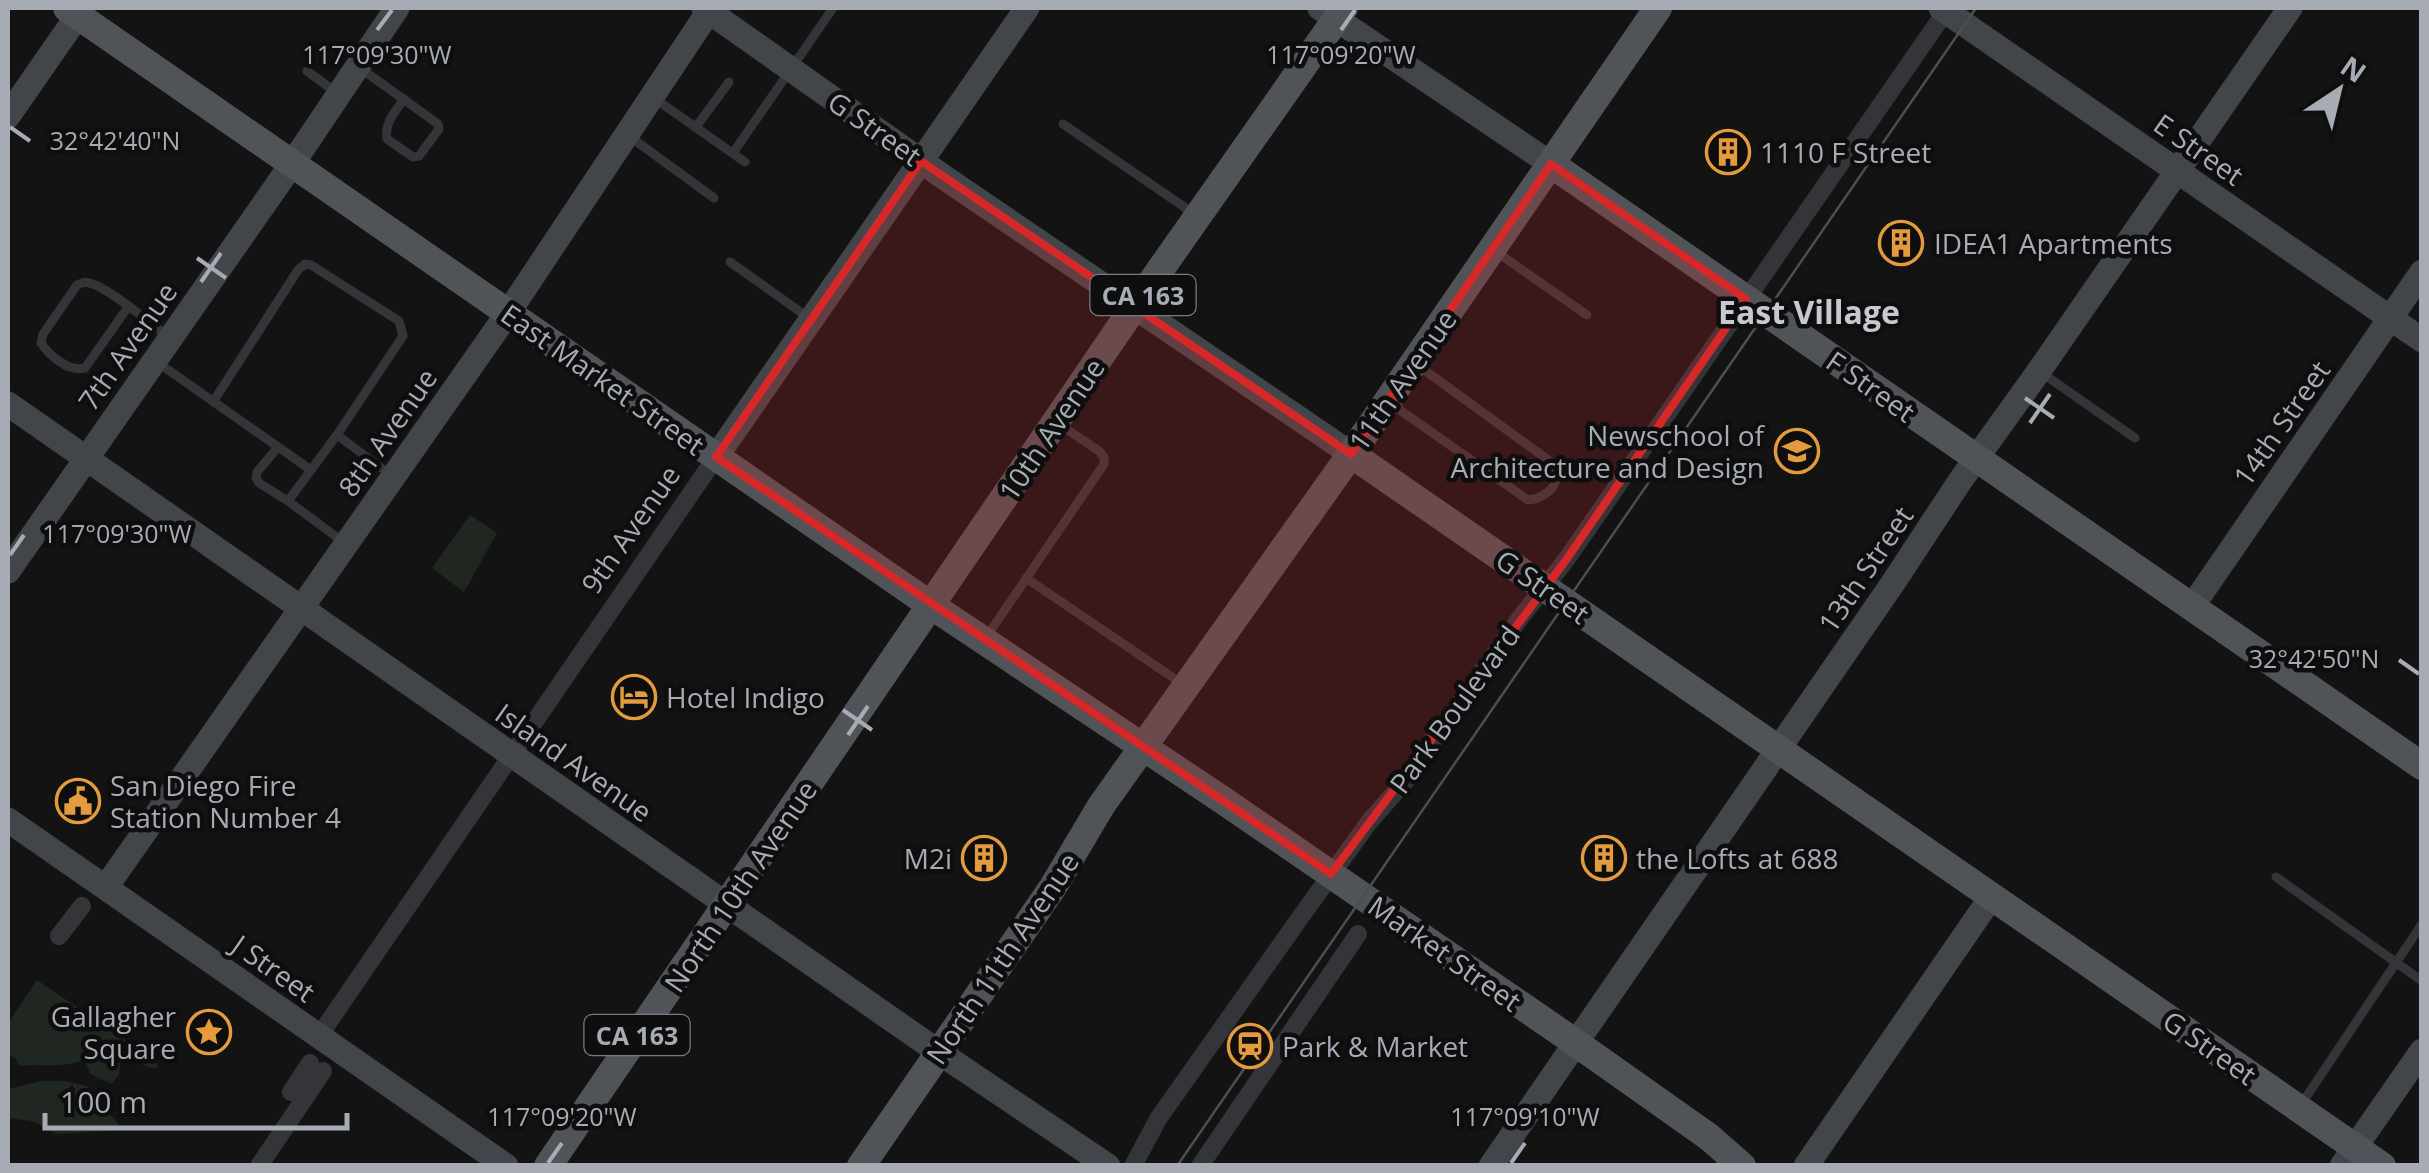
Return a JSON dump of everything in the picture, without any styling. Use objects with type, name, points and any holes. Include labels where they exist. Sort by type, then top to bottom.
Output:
[{"type":"main road","name":"11th Avenue","points":[[1142,748],[1388,401],[1658,8]]},
{"type":"main road","name":"East Market Street","points":[[76,10],[292,164],[1142,748]]},
{"type":"main road","name":"10th Avenue","points":[[932,606],[1333,11]]},
{"type":"main road","name":"F Street","points":[[1551,164],[2422,766]]},
{"type":"main road","name":"G Street","points":[[1351,454],[2298,1108],[2349,1156],[2382,1166]]},
{"type":"main road","name":"North 10th Avenue","points":[[548,1166],[932,606]]},
{"type":"main road","name":"Market Street","points":[[1142,748],[1576,1043],[1709,1137],[1742,1166]]},
{"type":"main road","name":"North 11th Avenue","points":[[861,1166],[1053,887],[1100,806],[1142,748]]},
{"type":"street","name":"7th Avenue","points":[[8,571],[397,8]]},
{"type":"street","name":"9th Avenue","points":[[319,1036],[1027,8]]},
{"type":"street","name":"E Street","points":[[1945,8],[2422,340]]},
{"type":"street","name":"Park Boulevard","points":[[1133,1166],[1158,1120],[1331,874],[1406,780],[1568,558],[1945,8]]},
{"type":"street","name":"13th Street","points":[[1491,1166],[2290,8]]},
{"type":"street","name":"G Street","points":[[708,9],[921,161],[1351,454]]},
{"type":"street","name":"8th Avenue","points":[[106,887],[508,313],[708,9]]},
{"type":"street","points":[[8,116],[76,10]]},
{"type":"street","name":"F Street","points":[[1333,11],[1551,164]]},
{"type":"street","name":"14th Street","points":[[2191,608],[2422,272]]},
{"type":"street","name":"Island Avenue","points":[[8,404],[1108,1166]]},
{"type":"street","name":"J Street","points":[[8,820],[506,1166]]},
{"type":"street","points":[[1806,1166],[1992,896]]},
{"type":"street","points":[[59,936],[82,906]]},
{"type":"street","points":[[1200,1166],[1358,934]]},
{"type":"street","points":[[2349,1156],[2422,1050]]},
{"type":"street","points":[[259,1166],[317,1067],[291,1092]]},
{"type":"lane","points":[[733,153],[833,8]]},
{"type":"lane","points":[[358,66],[404,99],[438,124],[439,129],[419,156],[387,139],[385,131],[390,118],[404,99]]},
{"type":"lane","points":[[307,71],[339,94]]},
{"type":"lane","points":[[696,127],[730,82]]},
{"type":"lane","points":[[652,97],[745,162]]},
{"type":"lane","points":[[1063,124],[1197,217]]},
{"type":"lane","points":[[626,134],[714,198]]},
{"type":"lane","points":[[1492,250],[1587,315]]},
{"type":"lane","points":[[730,262],[811,320]]},
{"type":"lane","points":[[213,402],[305,264],[399,321],[403,336],[338,435],[288,501]]},
{"type":"lane","points":[[128,307],[85,368],[68,366],[41,343],[43,334],[77,285],[84,282],[96,284],[128,307],[170,338]]},
{"type":"lane","points":[[154,361],[311,470]]},
{"type":"lane","points":[[1388,401],[1528,500],[1539,500],[1548,494],[1558,478],[1557,468],[1551,462],[1414,362]]},
{"type":"lane","points":[[2040,371],[2135,438]]},
{"type":"lane","points":[[983,641],[1104,464],[1099,451],[1056,422]]},
{"type":"lane","points":[[338,435],[393,477]]},
{"type":"lane","points":[[278,447],[257,472],[259,483],[346,544]]},
{"type":"lane","points":[[1026,578],[1186,686]]},
{"type":"lane","points":[[2276,877],[2422,980]]},
{"type":"lane","points":[[2298,1108],[2422,924]]},
{"type":"highlighted area","points":[[921,161],[1351,454],[1551,164],[1746,299],[1566,560],[1331,874],[716,457]]},
{"type":"shaded area","points":[[470,515],[497,533],[464,592],[432,568]]},
{"type":"shaded area","points":[[37,980],[155,1060],[158,1068],[147,1067],[129,1056],[126,1063],[120,1063],[119,1075],[112,1084],[90,1074],[81,1061],[20,1066],[8,1055],[8,1023]]},
{"type":"shaded area","points":[[41,1081],[66,1081],[89,1087],[84,1098],[124,1130],[56,1134],[31,1121],[8,1118],[8,1089]]},
{"type":"tram line","points":[[1177,1166],[1976,8]]},
{"type":"place","name":"1110 F Street","points":[[1728,152]]},
{"type":"place","name":"IDEA1 Apartments","points":[[1901,243]]},
{"type":"place","name":"Newschool of Architecture and Design","points":[[1797,451]]},
{"type":"place","name":"Hotel Indigo","points":[[634,697]]},
{"type":"place","name":"San Diego Fire Station Number 4","points":[[78,801]]},
{"type":"place","name":"M2i","points":[[984,858]]},
{"type":"place","name":"the Lofts at 688","points":[[1604,858]]},
{"type":"place","name":"Gallagher Square","points":[[209,1032]]},
{"type":"place","name":"Park & Market","points":[[1250,1046]]},
{"type":"district","name":"East Village","points":[[1809,311]]}]
